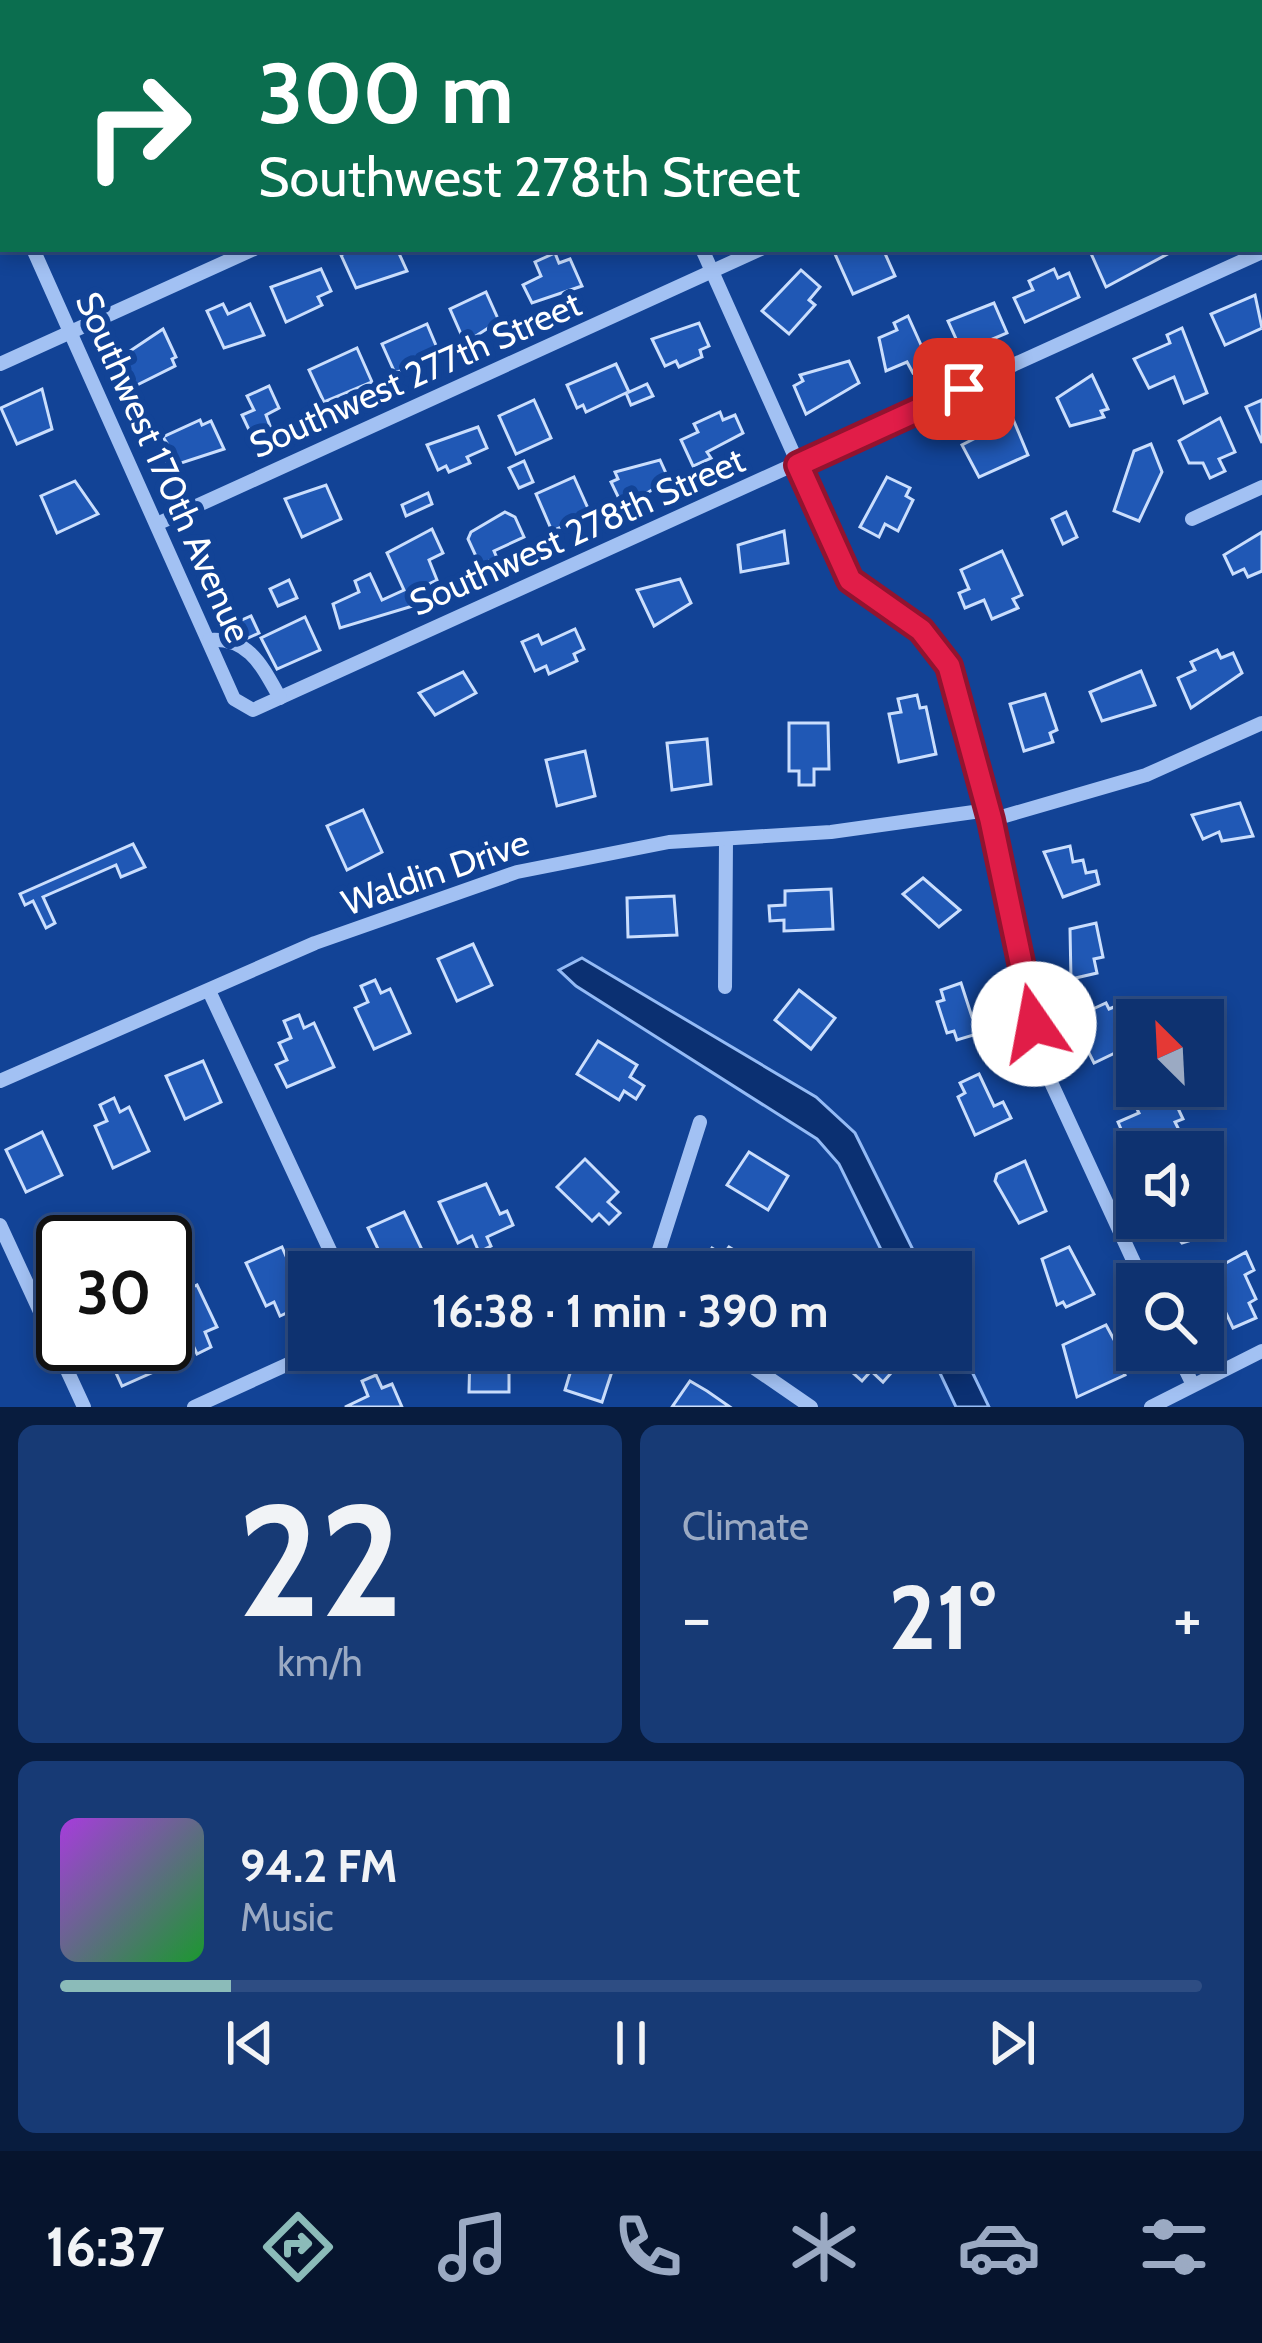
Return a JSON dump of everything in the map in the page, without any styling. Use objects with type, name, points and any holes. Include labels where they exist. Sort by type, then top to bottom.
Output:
[{"type":"street","name":"Southwest 170th Avenue","points":[[34,252],[243,708]]},
{"type":"street","points":[[0,364],[247,252]]},
{"type":"street","points":[[703,252],[850,580],[921,630],[949,666],[990,815],[1042,1065],[1134,1263]]},
{"type":"street","name":"Southwest 277th Street","points":[[159,523],[755,252]]},
{"type":"street","name":"Southwest 278th Street","points":[[243,708],[253,710],[280,698],[1262,252]]},
{"type":"street","points":[[1192,519],[1262,487]]},
{"type":"street","points":[[209,640],[230,638],[258,657],[280,698]]},
{"type":"street","name":"Waldin Drive","points":[[0,1082],[315,944],[517,872],[670,842],[990,815],[1146,776],[1262,723]]},
{"type":"street","points":[[725,988],[726,840]]},
{"type":"street","points":[[210,993],[330,1251]]},
{"type":"street","points":[[659,1251],[700,1122]]},
{"type":"street","points":[[0,1225],[84,1407]]},
{"type":"street","points":[[1151,1407],[1262,1351]]},
{"type":"street","points":[[194,1407],[288,1364]]},
{"type":"street","points":[[759,1371],[812,1407]]},
{"type":"street","points":[[1186,1371],[1192,1383]]},
{"type":"water","points":[[582,958],[816,1097],[855,1133],[914,1251],[882,1251],[839,1164],[817,1139],[576,986],[559,970]]},
{"type":"water","points":[[939,1371],[972,1371],[989,1407],[956,1407]]},
{"type":"building","points":[[398,252],[407,271],[356,288],[341,255]]},
{"type":"building","points":[[884,252],[895,276],[853,294],[835,254]]},
{"type":"building","points":[[1090,252],[1171,252],[1106,287]]},
{"type":"building","points":[[555,253],[559,263],[570,259],[582,286],[532,303],[523,285],[541,276],[535,262]]},
{"type":"building","points":[[321,269],[331,291],[318,297],[322,305],[286,322],[271,287]]},
{"type":"building","points":[[1054,269],[1058,278],[1069,273],[1079,297],[1025,322],[1014,298],[1033,290],[1029,281]]},
{"type":"building","points":[[801,270],[820,287],[809,300],[815,305],[789,334],[762,311]]},
{"type":"building","points":[[486,292],[499,321],[465,343],[450,309]]},
{"type":"building","points":[[1255,295],[1262,328],[1225,345],[1211,314]]},
{"type":"building","points":[[994,303],[1007,333],[962,352],[948,321]]},
{"type":"building","points":[[223,304],[228,314],[250,304],[264,335],[224,348],[207,311]]},
{"type":"building","points":[[908,316],[930,365],[913,373],[907,362],[886,371],[879,338],[897,330],[894,323]]},
{"type":"building","points":[[699,323],[709,346],[700,350],[702,357],[679,367],[676,361],[665,366],[652,339]]},
{"type":"building","points":[[427,324],[440,355],[395,373],[382,344]]},
{"type":"building","points":[[1182,328],[1207,393],[1184,403],[1174,377],[1149,388],[1134,359],[1170,343],[1167,335]]},
{"type":"building","points":[[163,329],[176,357],[172,359],[175,366],[135,386],[121,357]]},
{"type":"building","points":[[357,348],[372,382],[324,402],[309,370]]},
{"type":"building","points":[[849,361],[859,383],[806,414],[794,386],[803,381],[800,375]]},
{"type":"building","points":[[616,364],[629,392],[647,384],[653,396],[631,405],[626,393],[586,412],[583,405],[577,408],[567,385]]},
{"type":"building","points":[[1092,375],[1108,409],[1101,411],[1104,417],[1070,426],[1057,398]]},
{"type":"building","points":[[269,386],[279,408],[266,415],[270,426],[251,434],[242,415],[254,410],[247,396]]},
{"type":"building","points":[[42,389],[52,429],[17,444],[1,408]]},
{"type":"building","points":[[534,400],[551,438],[516,454],[499,416]]},
{"type":"building","points":[[1262,400],[1262,443],[1246,407]]},
{"type":"building","points":[[720,412],[723,420],[735,415],[743,433],[707,452],[711,458],[693,466],[681,440],[698,432],[694,424]]},
{"type":"building","points":[[1220,418],[1235,452],[1219,459],[1225,471],[1210,478],[1203,463],[1189,463],[1179,441]]},
{"type":"building","points":[[1013,419],[1028,455],[979,477],[962,445]]},
{"type":"building","points":[[200,420],[202,425],[211,421],[224,449],[169,467],[160,449],[168,445],[163,437]]},
{"type":"building","points":[[478,427],[487,448],[467,457],[470,463],[449,472],[446,466],[438,470],[427,445]]},
{"type":"building","points":[[1151,444],[1162,472],[1139,521],[1114,511],[1134,451]]},
{"type":"building","points":[[660,460],[669,480],[623,507],[611,482],[618,479],[615,472]]},
{"type":"building","points":[[524,461],[533,482],[519,488],[509,468]]},
{"type":"building","points":[[574,477],[591,515],[552,531],[536,494]]},
{"type":"building","points":[[887,477],[910,488],[906,496],[913,500],[898,531],[885,524],[879,537],[860,527]]},
{"type":"building","points":[[75,481],[98,514],[57,533],[41,496]]},
{"type":"building","points":[[326,485],[341,519],[302,537],[285,499]]},
{"type":"building","points":[[428,493],[432,504],[406,516],[402,505]]},
{"type":"building","points":[[505,512],[515,517],[524,537],[494,551],[497,558],[480,565],[468,539],[471,532]]},
{"type":"building","points":[[1066,512],[1077,537],[1063,544],[1052,519]]},
{"type":"building","points":[[432,529],[443,553],[429,560],[437,580],[420,588],[426,602],[340,628],[333,604],[359,592],[355,581],[370,574],[382,600],[404,590],[387,553]]},
{"type":"building","points":[[784,531],[788,563],[741,572],[738,545]]},
{"type":"building","points":[[1262,532],[1262,571],[1248,577],[1244,569],[1233,574],[1224,555]]},
{"type":"building","points":[[1002,551],[1022,595],[1013,599],[1018,608],[992,619],[984,600],[965,608],[959,593],[969,589],[961,570]]},
{"type":"building","points":[[680,579],[691,603],[654,626],[637,590]]},
{"type":"building","points":[[289,580],[297,598],[278,606],[270,589]]},
{"type":"building","points":[[251,616],[259,633],[248,638],[235,623]]},
{"type":"building","points":[[305,617],[320,650],[277,669],[261,638]]},
{"type":"building","points":[[575,629],[584,649],[574,654],[577,661],[549,674],[546,666],[535,671],[522,642],[538,635],[542,644]]},
{"type":"building","points":[[1217,650],[1221,658],[1233,653],[1242,673],[1191,708],[1178,678],[1195,670],[1191,662]]},
{"type":"building","points":[[1141,671],[1155,705],[1102,721],[1090,692]]},
{"type":"building","points":[[463,672],[476,693],[435,715],[419,693]]},
{"type":"building","points":[[1045,694],[1057,730],[1050,733],[1053,742],[1024,751],[1010,704]]},
{"type":"building","points":[[917,695],[920,708],[926,707],[936,754],[899,762],[889,714],[901,712],[898,699]]},
{"type":"building","points":[[789,723],[828,723],[829,769],[814,769],[814,785],[799,785],[799,771],[789,771]]},
{"type":"building","points":[[707,739],[711,784],[672,790],[667,743]]},
{"type":"building","points":[[585,751],[595,796],[557,806],[546,760]]},
{"type":"building","points":[[1240,803],[1253,836],[1222,841],[1219,832],[1203,839],[1192,815]]},
{"type":"building","points":[[363,810],[382,852],[347,870],[327,826]]},
{"type":"building","points":[[133,844],[145,867],[121,877],[116,865],[43,897],[55,923],[46,928],[33,901],[25,905],[20,894]]},
{"type":"building","points":[[1070,846],[1073,862],[1083,860],[1086,873],[1096,871],[1099,884],[1063,897],[1044,852]]},
{"type":"building","points":[[923,878],[960,910],[939,927],[903,894]]},
{"type":"building","points":[[831,889],[833,929],[784,931],[784,920],[770,921],[769,906],[785,905],[785,891]]},
{"type":"building","points":[[674,896],[677,935],[628,937],[627,898]]},
{"type":"building","points":[[1096,923],[1103,957],[1094,959],[1097,973],[1071,979],[1070,929]]},
{"type":"building","points":[[473,944],[492,985],[457,1001],[438,959]]},
{"type":"building","points":[[375,980],[381,993],[390,989],[410,1033],[374,1049],[355,1008],[368,1002],[361,986]]},
{"type":"building","points":[[961,983],[972,1017],[982,1014],[987,1031],[957,1040],[954,1031],[947,1033],[937,1002],[944,1000],[941,990]]},
{"type":"building","points":[[799,990],[835,1018],[811,1049],[775,1020]]},
{"type":"building","points":[[1106,1003],[1109,1009],[1116,1006],[1116,1052],[1094,1063],[1079,1033],[1087,1029],[1080,1015]]},
{"type":"building","points":[[299,1015],[304,1028],[314,1023],[334,1067],[287,1087],[276,1065],[287,1060],[279,1043],[291,1038],[284,1021]]},
{"type":"building","points":[[598,1041],[637,1065],[630,1077],[644,1086],[636,1099],[624,1091],[619,1100],[577,1074]]},
{"type":"building","points":[[203,1061],[221,1102],[185,1119],[166,1076]]},
{"type":"building","points":[[979,1074],[994,1106],[1003,1102],[1011,1118],[975,1135],[958,1097],[965,1093],[960,1083]]},
{"type":"building","points":[[114,1098],[120,1112],[129,1107],[149,1151],[113,1168],[95,1126],[107,1121],[100,1105]]},
{"type":"building","points":[[1136,1107],[1177,1107],[1183,1119],[1175,1122],[1180,1131],[1122,1131],[1118,1122],[1139,1113]]},
{"type":"building","points":[[42,1132],[62,1175],[26,1192],[6,1150]]},
{"type":"building","points":[[749,1152],[788,1176],[768,1210],[727,1185]]},
{"type":"building","points":[[585,1159],[618,1192],[608,1202],[620,1213],[609,1224],[599,1214],[592,1221],[557,1187]]},
{"type":"building","points":[[1025,1161],[1046,1211],[1019,1223],[995,1181],[997,1174]]},
{"type":"building","points":[[486,1184],[500,1214],[507,1211],[513,1225],[487,1237],[491,1246],[479,1251],[472,1236],[458,1243],[439,1202]]},
{"type":"building","points":[[404,1212],[423,1251],[379,1251],[368,1228]]},
{"type":"building","points":[[282,1247],[288,1261],[288,1312],[280,1316],[274,1302],[266,1306],[246,1263]]},
{"type":"building","points":[[1069,1247],[1094,1294],[1066,1307],[1063,1302],[1057,1305],[1042,1259]]},
{"type":"building","points":[[1246,1252],[1254,1270],[1245,1275],[1256,1299],[1249,1303],[1256,1318],[1233,1328],[1224,1314],[1224,1264]]},
{"type":"building","points":[[197,1285],[217,1327],[205,1332],[211,1347],[197,1354],[192,1343],[192,1287]]},
{"type":"building","points":[[1106,1325],[1116,1343],[1116,1371],[1125,1375],[1077,1397],[1063,1345]]},
{"type":"building","points":[[115,1371],[156,1371],[122,1386]]},
{"type":"building","points":[[470,1371],[509,1371],[509,1392],[469,1392]]},
{"type":"building","points":[[571,1371],[612,1371],[602,1402],[565,1390]]},
{"type":"building","points":[[851,1371],[871,1371],[862,1381]]},
{"type":"building","points":[[871,1371],[892,1372],[883,1382]]},
{"type":"building","points":[[376,1375],[382,1388],[392,1384],[402,1407],[345,1407],[368,1396],[362,1381]]},
{"type":"building","points":[[690,1381],[707,1391],[730,1407],[672,1407]]},
{"type":"route","points":[[964,389],[798,465],[850,580],[921,630],[949,666],[991,820],[1034,1024]]}]
